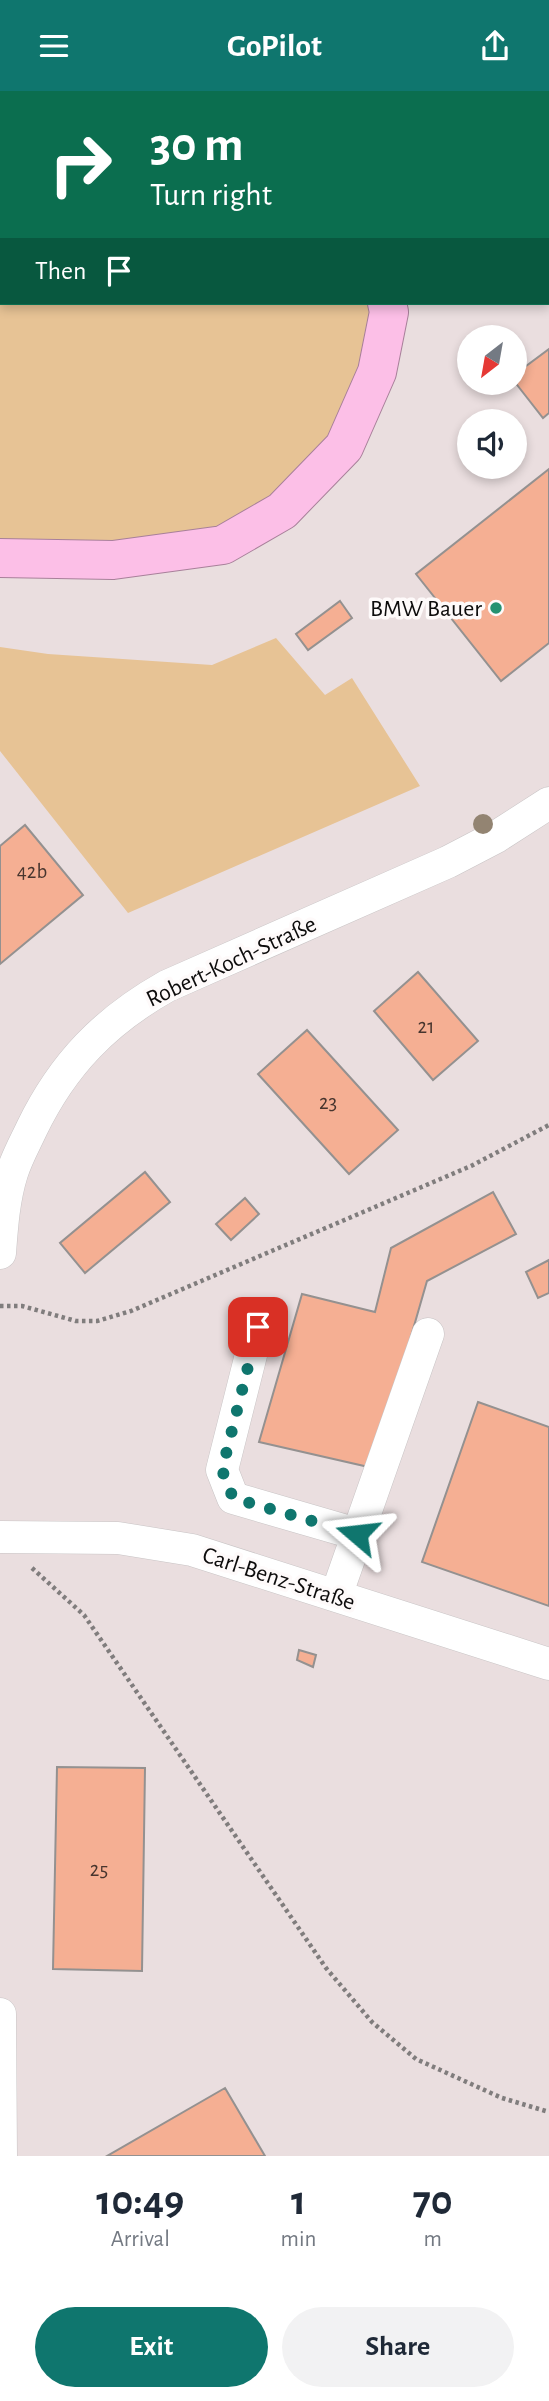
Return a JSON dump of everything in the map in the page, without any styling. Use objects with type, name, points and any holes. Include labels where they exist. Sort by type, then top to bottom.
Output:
[{"type":"highway","points":[[0,558],[113,560],[223,545],[282,511],[344,447],[377,372],[387,305]]},
{"type":"street","name":"Robert-Koch-Straße","points":[[0,1253],[6,1199],[19,1156],[43,1104],[75,1058],[104,1030],[146,998],[167,986],[448,862],[496,837],[549,803]]},
{"type":"street","points":[[258,1327],[222,1470],[233,1498],[357,1534]]},
{"type":"street","points":[[335,1595],[428,1334]]},
{"type":"street","name":"Carl-Benz-Straße","points":[[0,1537],[118,1538],[192,1550],[549,1664]]},
{"type":"street","points":[[0,2014],[1,2156]]},
{"type":"path","points":[[0,1306],[22,1306],[76,1321],[97,1321],[131,1311],[471,1166],[549,1125]]},
{"type":"path","points":[[28,1565],[84,1615],[326,1968],[372,2022],[416,2059],[502,2098],[549,2112]]},
{"type":"shaded area","points":[[0,305],[372,305],[362,369],[332,440],[274,497],[216,532],[114,545],[0,543]]},
{"type":"shaded area","points":[[402,305],[549,305],[549,2156],[0,2156],[0,572],[230,554],[293,527],[356,453]]},
{"type":"shaded area","points":[[276,638],[325,695],[352,678],[420,786],[128,913],[0,751],[0,647],[48,654],[212,665]]},
{"type":"building","points":[[549,349],[549,413],[543,418],[525,395],[527,365]]},
{"type":"building","name":"BMW Bauer","points":[[549,469],[549,643],[501,681],[416,574]]},
{"type":"building","points":[[340,601],[352,618],[308,650],[296,634]]},
{"type":"building","points":[[25,825],[83,895],[0,964],[0,846]]},
{"type":"building","points":[[418,972],[478,1041],[433,1080],[374,1011]]},
{"type":"building","points":[[307,1030],[398,1130],[349,1174],[258,1074]]},
{"type":"building","points":[[145,1172],[170,1202],[85,1273],[60,1243]]},
{"type":"building","points":[[493,1192],[516,1234],[427,1281],[373,1468],[259,1442],[302,1294],[375,1312],[391,1248]]},
{"type":"building","points":[[245,1198],[259,1214],[231,1240],[216,1224]]},
{"type":"building","points":[[549,1260],[549,1293],[538,1298],[526,1272]]},
{"type":"building","points":[[478,1402],[549,1427],[549,1606],[422,1562]]},
{"type":"building","points":[[299,1650],[316,1655],[313,1667],[297,1660]]},
{"type":"building","points":[[57,1767],[145,1768],[142,1971],[53,1969]]},
{"type":"building","points":[[225,2088],[265,2156],[107,2156]]},
{"type":"place","name":"BMW Bauer","points":[[496,608]]},
{"type":"route","points":[[258,1327],[222,1470],[233,1498],[357,1534]]}]
